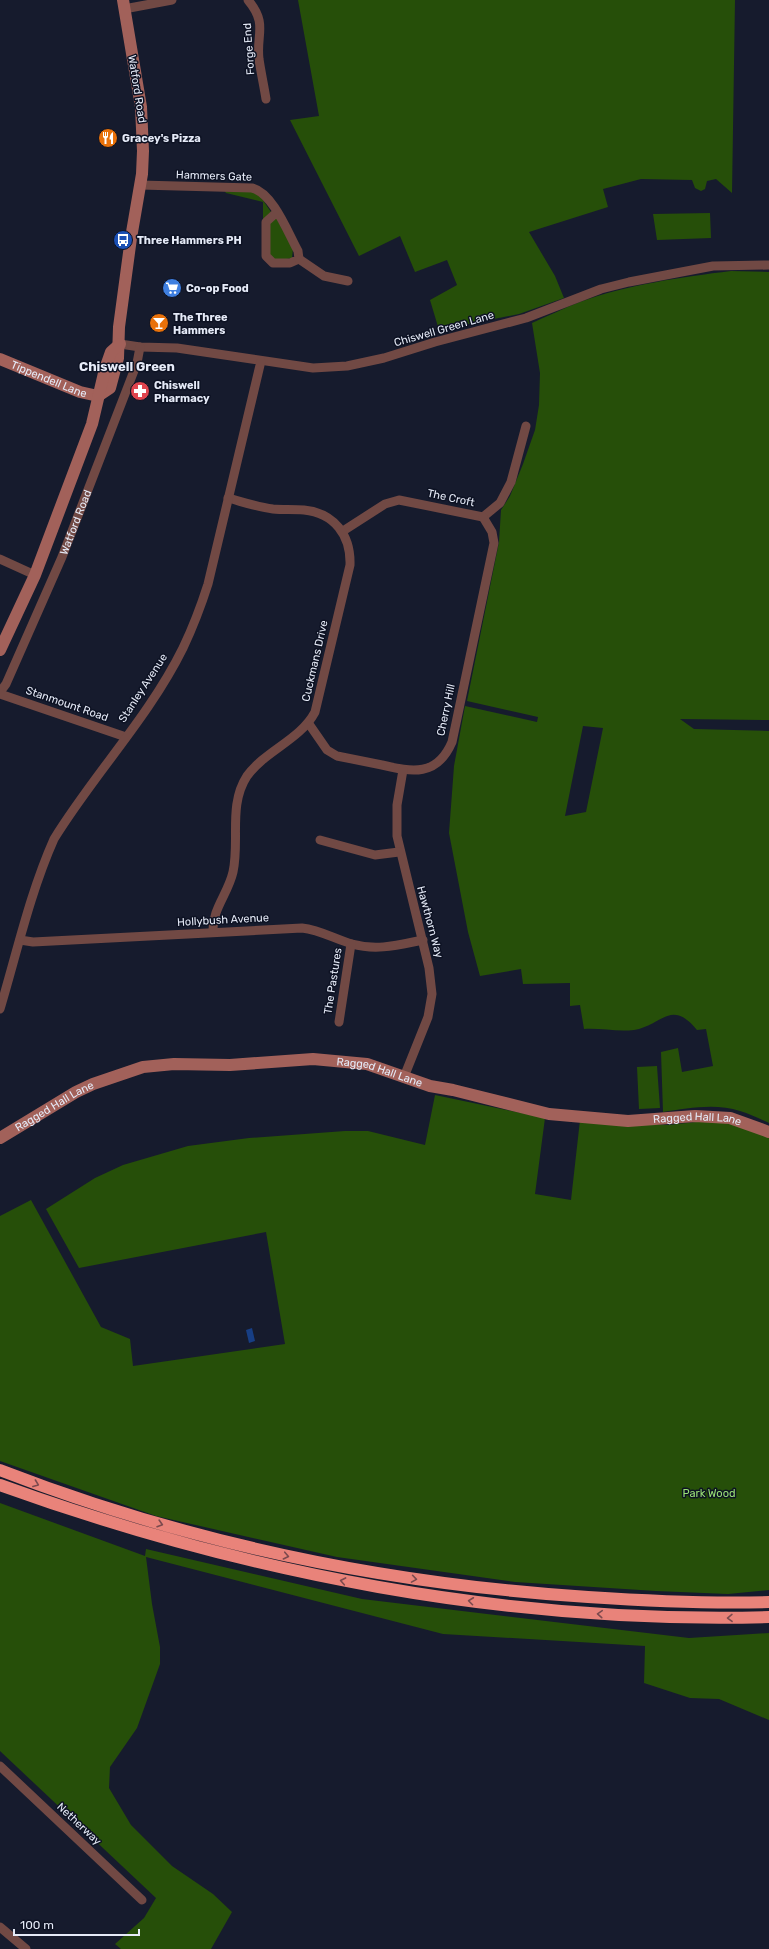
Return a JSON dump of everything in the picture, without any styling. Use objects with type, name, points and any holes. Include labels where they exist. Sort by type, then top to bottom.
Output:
[{"type":"highway","points":[[0,1470],[46,1488],[164,1526],[276,1554],[347,1568],[435,1583],[522,1593],[710,1604],[769,1602]]},
{"type":"highway","points":[[0,1485],[65,1509],[163,1539],[296,1572],[408,1593],[514,1607],[604,1615],[708,1619],[769,1617]]},
{"type":"street","points":[[123,5],[172,0]]},
{"type":"street","name":"Forge End","points":[[248,0],[255,10],[260,22],[259,58],[266,99]]},
{"type":"street","name":"Watford Road","points":[[0,650],[35,575],[92,424],[98,396],[111,352],[120,344],[119,327],[140,185],[143,151],[141,107],[123,5]]},
{"type":"street","name":"Hammers Gate","points":[[140,185],[252,188],[262,193],[277,212],[298,251],[299,259]]},
{"type":"street","points":[[277,212],[266,222],[266,256],[270,261],[276,263],[294,262],[299,259],[324,276],[348,281]]},
{"type":"street","name":"Chiswell Green Lane","points":[[120,344],[140,348],[177,348],[313,368],[329,368],[363,364],[435,342],[526,318],[564,302],[608,287],[713,266],[769,265]]},
{"type":"street","name":"Watford Road","points":[[0,693],[6,684],[62,557],[137,363],[140,348]]},
{"type":"street","name":"Tippendell Lane","points":[[0,359],[80,392],[98,396]]},
{"type":"street","name":"Stanley Avenue","points":[[0,1009],[44,861],[54,839],[65,821],[159,689],[182,649],[198,615],[208,584],[261,361]]},
{"type":"street","name":"The Croft","points":[[343,531],[385,504],[399,500],[483,517],[500,503],[511,482],[526,426]]},
{"type":"street","points":[[228,498],[265,508],[314,512],[331,519],[343,531]]},
{"type":"street","name":"Cherry Hill","points":[[309,724],[331,753],[403,770],[415,771],[429,768],[446,754],[452,742],[494,543],[492,532],[483,517]]},
{"type":"street","name":"Cuckmans Drive","points":[[213,932],[214,913],[228,887],[235,862],[236,812],[242,786],[247,777],[261,760],[309,724],[318,703],[350,565],[349,547],[343,531]]},
{"type":"street","points":[[0,558],[35,575]]},
{"type":"street","name":"Stanmount Road","points":[[0,693],[126,737]]},
{"type":"street","name":"Hawthorn Way","points":[[403,770],[396,820],[399,852],[432,982],[431,1005],[404,1077]]},
{"type":"street","points":[[320,840],[376,854],[399,852]]},
{"type":"street","name":"Hollybush Avenue","points":[[20,940],[33,942],[302,928],[320,931],[351,944],[372,948],[390,947],[422,940]]},
{"type":"street","name":"The Pastures","points":[[338,1022],[351,944]]},
{"type":"street","name":"Ragged Hall Lane","points":[[0,1138],[93,1084],[126,1072],[157,1065],[230,1065],[313,1059],[367,1064],[430,1086],[453,1090],[549,1114],[628,1121],[695,1116],[730,1118],[769,1132]]},
{"type":"street","name":"Netherway","points":[[0,1766],[142,1900]]},
{"type":"street","points":[[0,1927],[26,1949]]},
{"type":"green space","points":[[298,0],[735,0],[732,193],[716,179],[707,181],[705,189],[701,191],[695,188],[692,180],[641,179],[603,189],[608,207],[529,232],[555,276],[564,298],[519,314],[439,330],[430,300],[457,285],[447,260],[415,272],[400,236],[359,256],[290,120],[319,116]]},
{"type":"green space","points":[[224,190],[251,191],[258,193],[271,212],[263,221],[263,202],[226,193]]},
{"type":"green space","points":[[710,213],[711,238],[657,240],[653,214]]},
{"type":"green space","points":[[273,218],[277,219],[293,249],[292,258],[276,261],[270,257],[269,220]]},
{"type":"green space","points":[[731,271],[769,272],[769,720],[680,719],[694,729],[769,731],[769,1123],[744,1112],[721,1107],[702,1107],[663,1112],[661,1052],[678,1048],[682,1072],[713,1066],[706,1029],[697,1030],[688,1021],[680,1016],[673,1015],[666,1016],[643,1028],[634,1030],[621,1031],[584,1029],[580,1005],[570,1006],[570,983],[523,984],[521,969],[480,976],[468,932],[449,833],[454,766],[465,706],[537,722],[538,717],[467,701],[499,542],[501,510],[510,496],[535,430],[539,405],[540,373],[532,323],[580,302],[635,286]],"holes":[[[583,726],[603,728],[586,812],[565,816]]]},
{"type":"green space","points":[[657,1066],[660,1108],[639,1109],[637,1067]]},
{"type":"green space","name":"Park Wood","points":[[435,1095],[545,1118],[535,1194],[571,1200],[580,1120],[668,1125],[715,1120],[769,1135],[769,1590],[728,1594],[515,1582],[337,1557],[156,1516],[0,1461],[0,1216],[31,1200],[101,1327],[130,1339],[133,1366],[285,1344],[266,1232],[79,1268],[46,1209],[95,1178],[123,1165],[188,1146],[249,1138],[345,1131],[368,1131],[425,1145]]},
{"type":"green space","points":[[0,1503],[145,1556],[146,1549],[362,1599],[689,1638],[769,1633],[769,1720],[719,1699],[690,1698],[644,1683],[645,1646],[443,1634],[146,1557],[152,1604],[160,1647],[160,1664],[137,1728],[110,1767],[109,1788],[131,1825],[172,1866],[213,1894],[232,1912],[211,1949],[121,1949],[115,1944],[144,1918],[156,1898],[0,1751]]},
{"type":"water","points":[[252,1328],[255,1341],[249,1343],[246,1330]]},
{"type":"place","name":"Gracey's Pizza","points":[[108,138]]},
{"type":"place","name":"Three Hammers PH","points":[[123,240]]},
{"type":"place","name":"Co-op Food","points":[[172,288]]},
{"type":"place","name":"The Three Hammers","points":[[159,323]]},
{"type":"place","name":"Chiswell Pharmacy","points":[[140,391]]},
{"type":"district","name":"Chiswell Green","points":[[127,366]]}]
